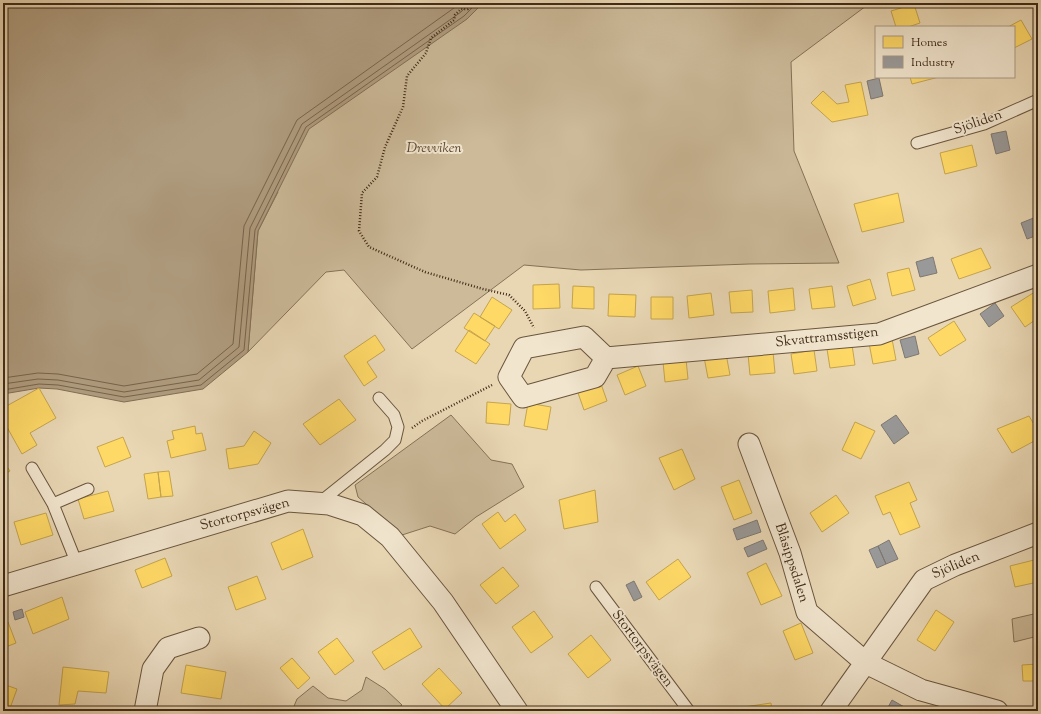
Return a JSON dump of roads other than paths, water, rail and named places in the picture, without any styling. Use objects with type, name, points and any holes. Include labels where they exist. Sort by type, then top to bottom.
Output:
[{"type":"street","name":"Skvattramsstigen","points":[[606,358],[879,334],[1038,275]]},
{"type":"street","points":[[584,337],[606,358],[595,377],[524,397],[509,377],[524,348],[584,337]]},
{"type":"street","name":"Blåsippsdalen","points":[[749,444],[790,552],[807,612],[866,663],[921,690],[997,711]]},
{"type":"street","name":"Stortorpsvägen","points":[[3,586],[288,501],[329,504],[363,515],[390,537],[443,602],[518,711]]},
{"type":"street","name":"Sjöliden","points":[[866,663],[924,580],[955,565],[1038,533]]},
{"type":"street","points":[[145,711],[153,669],[164,653],[168,648],[199,638]]},
{"type":"street","points":[[831,711],[866,663]]},
{"type":"lane","name":"Sjöliden","points":[[917,143],[984,124],[1038,100]]},
{"type":"lane","points":[[319,503],[385,450],[395,440],[398,427],[394,415],[379,398]]},
{"type":"lane","points":[[32,468],[53,504],[77,564]]},
{"type":"lane","points":[[53,504],[88,489]]},
{"type":"lane","name":"Stortorpsvägen","points":[[596,587],[689,711]]},
{"type":"water","points":[[3,3],[483,3],[467,19],[309,129],[258,231],[248,352],[203,389],[124,402],[57,389],[39,388],[3,394]]},
{"type":"park label","name":"Drevviken","points":[[434,149]]}]
